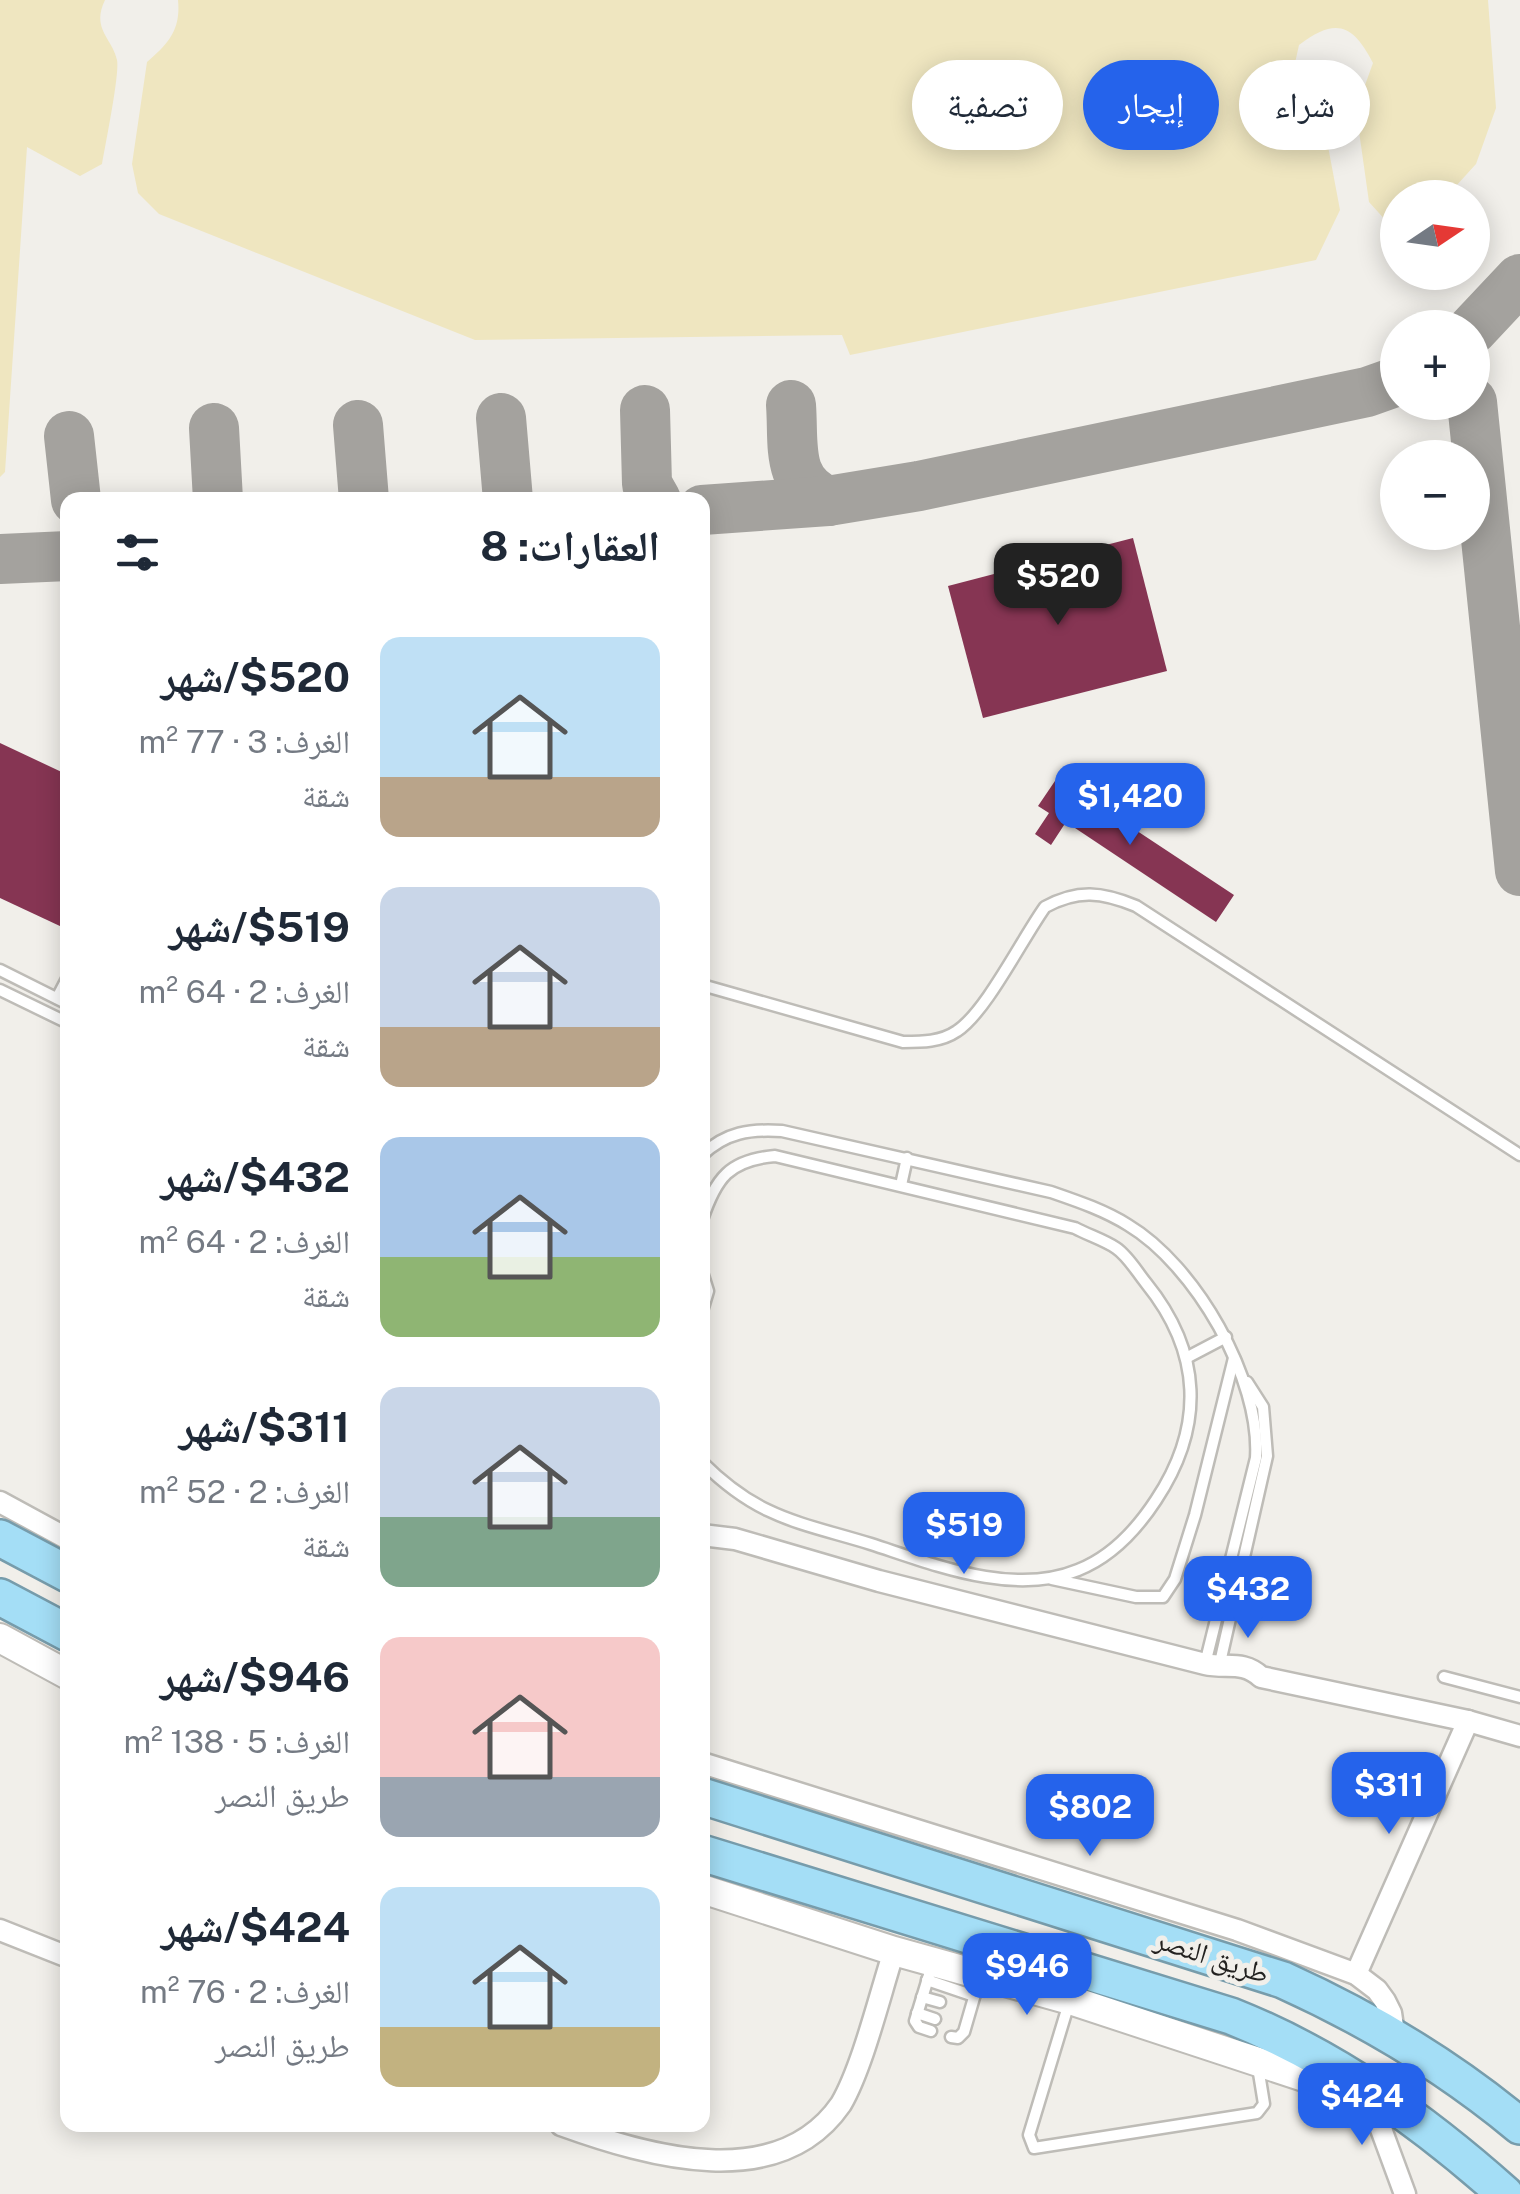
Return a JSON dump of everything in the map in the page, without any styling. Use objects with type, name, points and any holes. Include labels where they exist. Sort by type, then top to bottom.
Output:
[{"type":"highway","points":[[0,1538],[60,1570]]},
{"type":"highway","points":[[0,1597],[60,1629]]},
{"type":"highway","name":"طريق النصر","points":[[710,1780],[1243,1965],[1322,1997],[1446,2070],[1520,2126]]},
{"type":"highway","name":"طريق النصر","points":[[710,1854],[1274,2033],[1360,2081],[1435,2134],[1505,2194]]},
{"type":"street","points":[[0,1502],[60,1535]]},
{"type":"street","points":[[710,1535],[735,1538],[879,1581],[1212,1666],[1242,1665],[1261,1677],[1468,1720],[1520,1736]]},
{"type":"street","points":[[0,1638],[60,1671]]},
{"type":"street","points":[[1356,1974],[1468,1720]]},
{"type":"street","points":[[710,1780],[1237,1930],[1356,1974],[1385,2001],[1395,2040]]},
{"type":"street","points":[[710,1892],[894,1950],[930,1971],[978,1985],[1070,2000],[1313,2080],[1360,2081],[1406,2194]]},
{"type":"street","points":[[0,1930],[60,1954]]},
{"type":"street","points":[[583,2132],[700,2165],[771,2160],[800,2148],[828,2124],[844,2100],[894,1950]]},
{"type":"lane","points":[[710,987],[903,1042],[932,1042],[955,1033],[975,1016],[1045,907],[1085,892],[1112,896],[1136,906],[1520,1155]]},
{"type":"lane","points":[[0,970],[60,1000]]},
{"type":"lane","points":[[0,990],[60,1020]]},
{"type":"lane","points":[[710,1150],[733,1134],[757,1130],[782,1131],[908,1158],[1051,1192],[1094,1207],[1130,1226],[1163,1253],[1226,1337],[1243,1378],[1263,1407],[1267,1456],[1212,1666]]},
{"type":"lane","points":[[710,1197],[729,1171],[751,1158],[776,1156],[1075,1228],[1118,1249],[1163,1304],[1186,1358],[1191,1412],[1174,1471],[1142,1522],[1119,1545],[1078,1570],[1046,1578]]},
{"type":"lane","points":[[901,1185],[908,1158]]},
{"type":"lane","points":[[1118,1249],[1130,1226]]},
{"type":"lane","points":[[1186,1358],[1226,1337]]},
{"type":"lane","points":[[710,1469],[740,1496],[782,1519],[986,1577],[1046,1578],[1136,1597],[1163,1597],[1175,1579],[1195,1515],[1234,1356]]},
{"type":"lane","points":[[1444,1677],[1520,1697]]},
{"type":"lane","points":[[930,1971],[915,2024],[933,2025]]},
{"type":"lane","points":[[951,2037],[960,2038],[964,2010],[978,1985]]},
{"type":"lane","points":[[922,1996],[940,2002]]},
{"type":"lane","points":[[1070,2000],[1029,2134],[1034,2148],[1257,2113],[1264,2104],[1257,2061]]},
{"type":"sand","points":[[0,0],[105,0],[101,26],[117,67],[102,164],[80,176],[27,147],[5,472],[0,477]]},
{"type":"sand","points":[[178,0],[1488,0],[1496,108],[1476,164],[1461,180],[1380,180],[1380,214],[1369,202],[1362,150],[1370,150],[1373,63],[1351,33],[1333,28],[1299,45],[1296,60],[1239,60],[1239,150],[1329,150],[1340,210],[1316,260],[850,355],[842,335],[475,340],[159,214],[138,193],[132,164],[147,62],[172,36]]},
{"type":"building","points":[[1133,538],[1167,671],[983,718],[948,586]]},
{"type":"building","points":[[0,743],[60,771],[60,926],[0,898]]},
{"type":"building","points":[[1057,778],[1234,895],[1216,922],[1066,822],[1051,845],[1035,834],[1049,813],[1038,806]]},
{"type":"taxiway","points":[[1490,311],[1520,279]]},
{"type":"taxiway","points":[[710,509],[828,501],[919,486],[1380,387]]},
{"type":"taxiway","points":[[791,405],[798,473],[804,484],[828,501]]},
{"type":"taxiway","points":[[645,410],[647,484],[652,492]]},
{"type":"taxiway","points":[[501,418],[507,492]]},
{"type":"taxiway","points":[[1474,420],[1520,871]]},
{"type":"taxiway","points":[[358,425],[363,492]]},
{"type":"taxiway","points":[[214,428],[218,492]]},
{"type":"taxiway","points":[[69,436],[75,492]]},
{"type":"taxiway","points":[[0,559],[60,556]]}]
